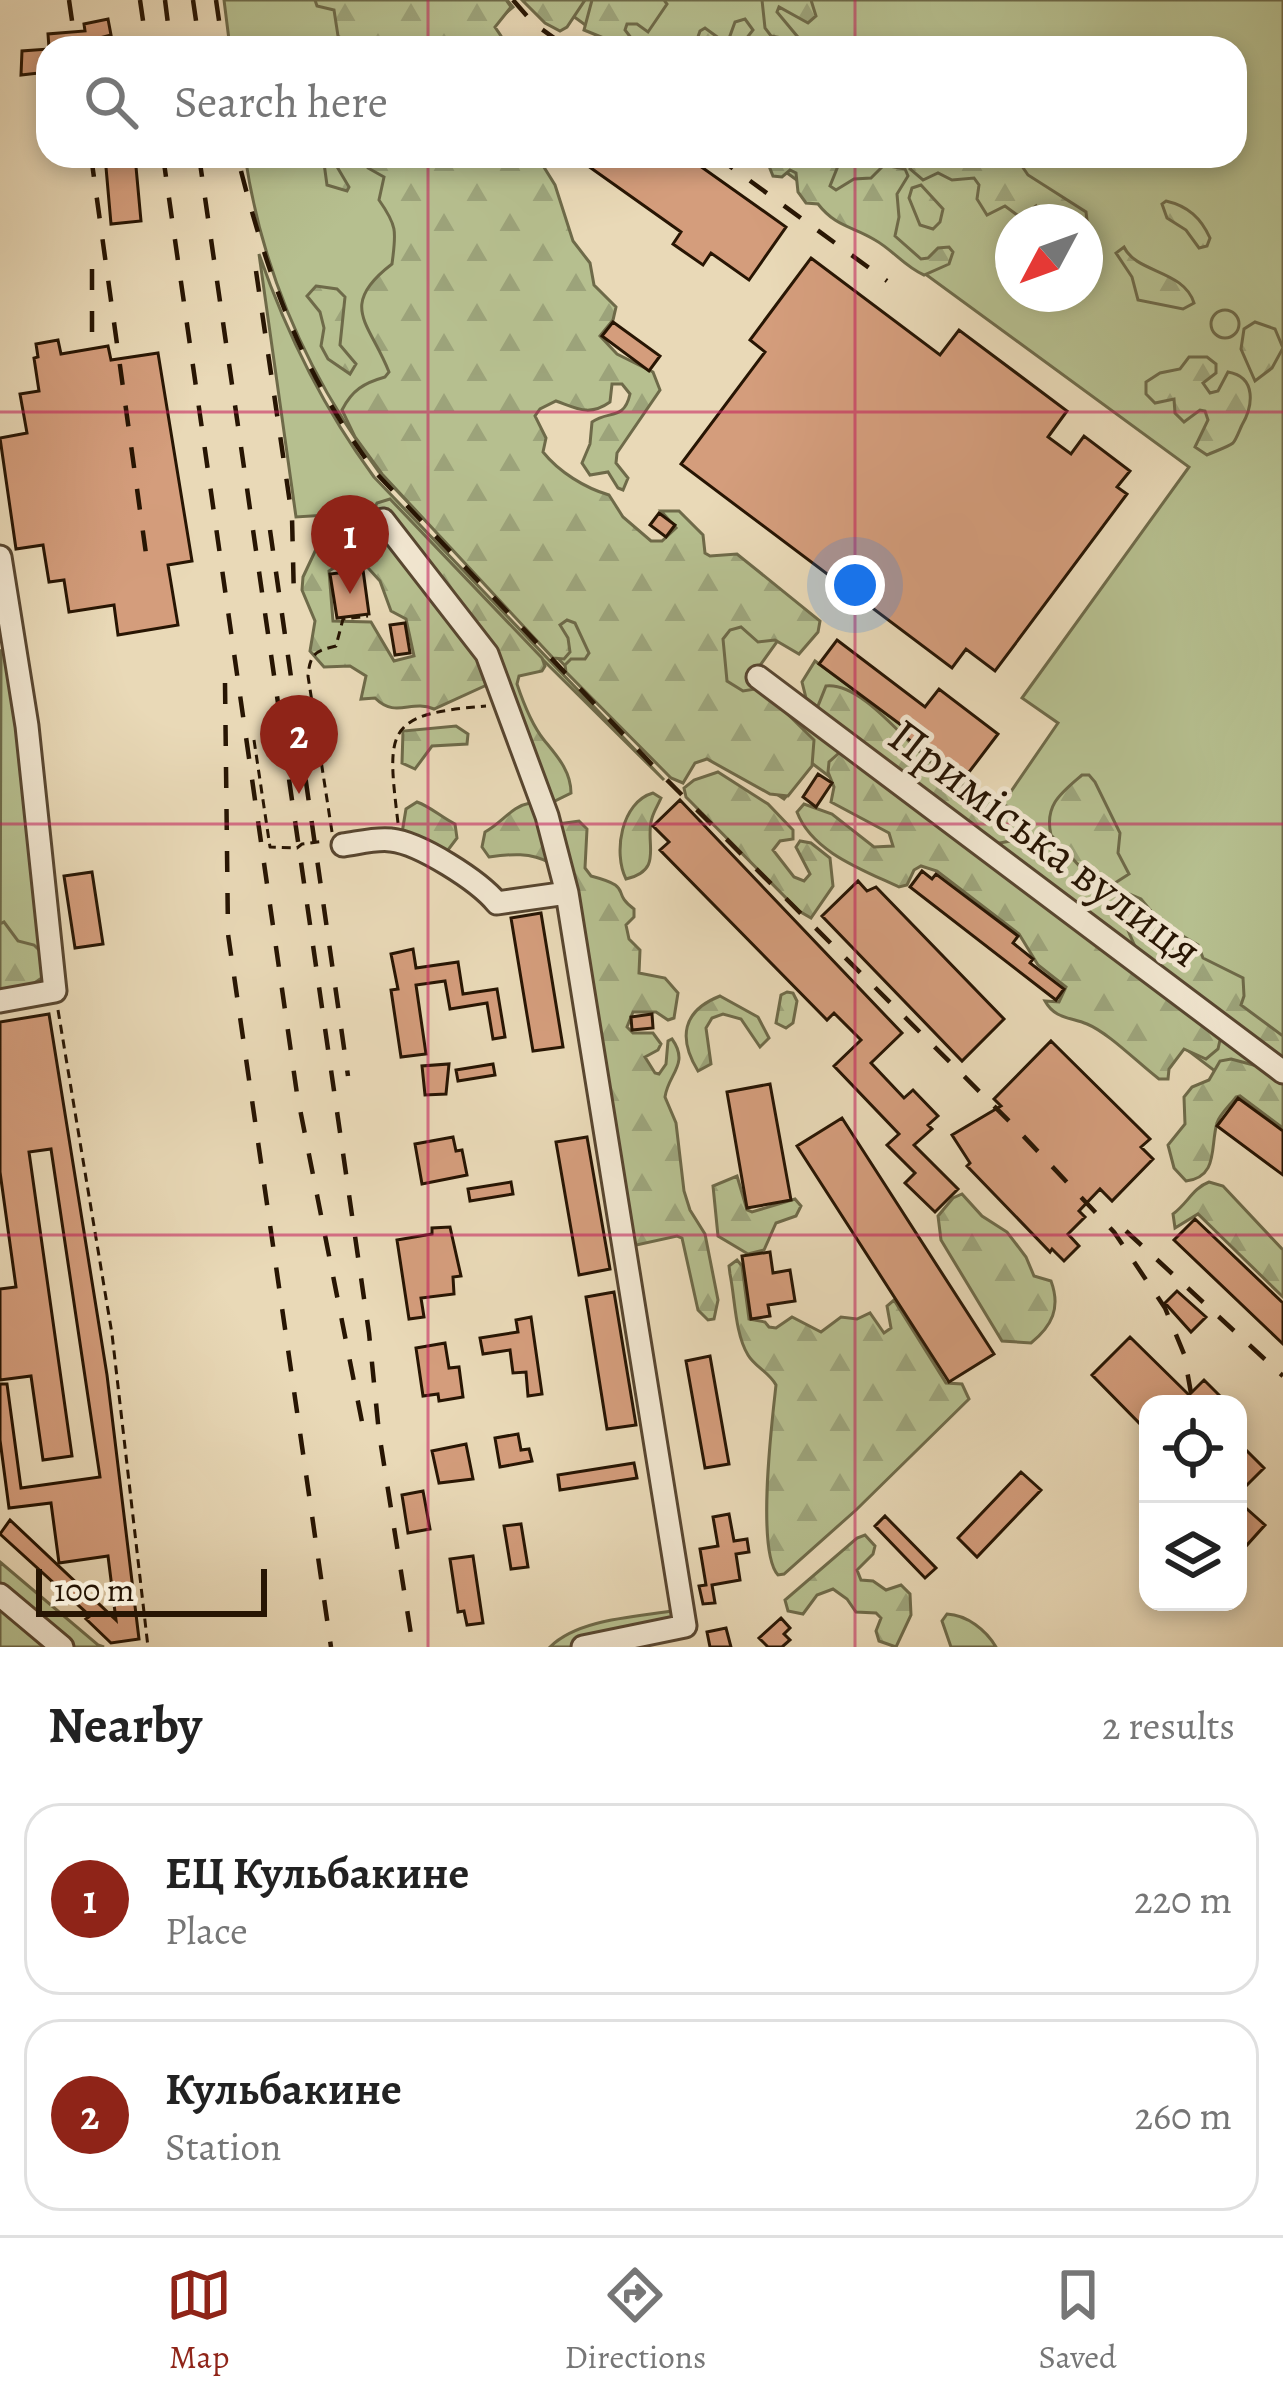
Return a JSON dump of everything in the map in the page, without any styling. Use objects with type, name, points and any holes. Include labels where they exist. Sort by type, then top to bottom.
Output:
[{"type":"street","points":[[383,520],[481,641],[547,816],[567,893],[686,1626],[583,1647]]},
{"type":"street","points":[[0,557],[6,644],[27,727],[55,991],[0,1000]]},
{"type":"street","name":"Приміська вулиця","points":[[758,677],[1283,1072]]},
{"type":"street","points":[[338,842],[392,840],[424,852],[486,889],[497,903],[567,893]]},
{"type":"street","points":[[0,1595],[62,1647]]},
{"type":"path","points":[[338,842],[308,676],[309,659],[316,651],[336,646],[344,619],[368,616]]},
{"type":"path","points":[[400,843],[390,756],[396,730],[409,720],[481,706],[508,707]]},
{"type":"path","points":[[254,740],[270,847],[298,848],[310,843]]},
{"type":"path","points":[[55,991],[112,1334],[148,1647]]},
{"type":"green space","points":[[224,0],[507,0],[513,7],[480,36],[228,36]]},
{"type":"green space","points":[[315,0],[506,0],[511,7],[495,27],[501,36],[338,36],[334,10],[317,6]]},
{"type":"green space","points":[[522,0],[585,0],[560,31]]},
{"type":"green space","points":[[551,0],[1283,0],[1283,1066],[806,698],[802,682],[815,661],[908,730],[904,736],[1001,806],[1058,723],[1022,698],[1189,467],[780,168],[1247,168],[1247,36],[600,36]]},
{"type":"green space","points":[[592,0],[664,0],[667,4],[648,32],[637,24],[627,24],[630,36],[599,36],[584,30]]},
{"type":"green space","points":[[762,0],[811,0],[816,16],[808,23],[779,7],[777,12],[797,36],[771,36],[765,28]]},
{"type":"green space","points":[[745,19],[753,30],[748,36],[730,36],[735,22]]},
{"type":"green space","points":[[247,168],[526,168],[504,433],[781,636],[751,678],[1283,1080],[1283,1123],[813,764],[784,799],[700,742],[669,774],[379,472],[331,399],[292,322]]},
{"type":"green space","points":[[325,168],[338,168],[349,187],[347,191],[327,185]]},
{"type":"green space","points":[[368,168],[544,168],[555,185],[573,241],[590,263],[594,285],[616,307],[613,320],[600,336],[617,354],[653,372],[660,390],[617,453],[616,463],[628,478],[623,490],[608,472],[590,475],[582,463],[592,422],[624,408],[630,394],[622,384],[612,384],[610,402],[596,409],[556,401],[540,409],[535,416],[546,438],[543,452],[573,478],[609,495],[623,517],[651,541],[662,541],[676,528],[661,511],[679,511],[703,535],[705,553],[737,554],[820,621],[818,632],[799,654],[775,640],[758,642],[741,627],[730,630],[723,639],[727,681],[743,691],[761,688],[814,740],[812,766],[788,796],[770,794],[707,759],[695,763],[683,783],[671,778],[566,672],[571,659],[585,659],[589,653],[575,623],[567,620],[560,625],[570,652],[564,659],[553,658],[382,474],[355,437],[342,410],[359,388],[389,372],[367,327],[362,304],[375,279],[392,264],[393,224],[379,200],[384,177]]},
{"type":"green space","points":[[770,168],[837,168],[830,186],[836,190],[854,179],[871,178],[881,168],[905,169],[908,176],[897,194],[895,236],[921,259],[949,247],[953,252],[949,264],[924,275],[917,272],[818,204],[806,203],[798,192],[796,173],[790,170],[782,177],[773,176]]},
{"type":"green space","points":[[911,168],[1023,168],[1073,204],[995,204],[995,211],[987,215],[977,199],[979,185],[974,178],[952,180],[938,173],[923,180]]},
{"type":"green space","points":[[921,185],[943,209],[933,229],[920,225],[909,198],[912,188]]},
{"type":"green space","points":[[1166,201],[1198,219],[1210,238],[1207,246],[1199,248],[1186,230],[1167,218],[1162,204]]},
{"type":"green space","points":[[1124,247],[1139,262],[1181,284],[1194,303],[1183,309],[1138,300],[1132,277],[1116,253]]},
{"type":"green space","points":[[259,254],[308,370],[374,477],[664,780],[533,650],[494,683],[374,517],[296,517]]},
{"type":"green space","points":[[316,286],[337,289],[345,297],[340,345],[356,364],[350,374],[328,359],[321,346],[320,312],[307,296]]},
{"type":"green space","points":[[1225,310],[1235,314],[1239,324],[1235,334],[1225,338],[1215,334],[1211,324],[1215,314]]},
{"type":"green space","points":[[1255,322],[1275,329],[1283,348],[1272,368],[1255,381],[1241,349],[1244,329]]},
{"type":"green space","points":[[1189,357],[1207,357],[1216,364],[1216,373],[1203,383],[1210,393],[1218,391],[1228,372],[1244,380],[1250,393],[1249,409],[1234,442],[1207,455],[1195,447],[1208,420],[1205,411],[1184,422],[1175,413],[1174,399],[1155,403],[1146,394],[1146,382],[1180,369]]},
{"type":"green space","points":[[390,499],[542,658],[542,671],[519,676],[517,684],[536,727],[569,778],[571,793],[551,803],[558,824],[579,821],[587,829],[585,868],[591,876],[618,887],[634,909],[626,925],[629,939],[640,950],[639,973],[665,978],[678,993],[674,1018],[633,1012],[627,1027],[633,1033],[653,1033],[661,1044],[645,1057],[655,1073],[666,1064],[668,1041],[672,1039],[677,1048],[678,1062],[665,1097],[676,1123],[684,1191],[705,1234],[718,1300],[714,1319],[708,1320],[698,1310],[682,1238],[632,1246],[593,1035],[550,863],[528,855],[489,857],[482,847],[485,832],[530,803],[531,797],[489,684],[434,709],[390,707],[375,698],[361,699],[366,676],[350,666],[324,667],[310,651],[315,621],[302,590],[303,577],[318,545],[342,542],[348,559],[329,571],[333,621],[371,622],[394,661],[414,656],[406,619],[391,611],[380,581],[359,558],[352,542],[360,528],[372,538],[380,536],[383,532],[375,507]]},
{"type":"green space","points":[[1,651],[8,654],[47,983],[0,996]]},
{"type":"green space","points":[[826,686],[856,694],[949,777],[1015,809],[1022,829],[1010,841],[995,844],[820,715],[818,706]]},
{"type":"green space","points":[[456,726],[468,734],[467,744],[432,746],[415,769],[402,763],[403,731]]},
{"type":"green space","points":[[839,753],[1216,1034],[1218,1049],[1206,1059],[1184,1049],[1169,1069],[1168,1079],[1159,1079],[1096,1028],[1053,1011],[1045,1001],[1059,1002],[1066,987],[1038,965],[1019,934],[937,871],[921,866],[907,885],[899,887],[826,849],[797,812],[804,804],[832,814],[874,847],[893,846],[889,833],[831,802],[834,787],[829,762]]},
{"type":"green space","points":[[718,772],[768,804],[793,830],[793,839],[780,841],[773,850],[794,877],[804,881],[810,874],[796,847],[800,841],[811,843],[830,858],[833,886],[811,918],[686,797],[684,788],[694,780]]},
{"type":"green space","points":[[1082,775],[1095,782],[1120,833],[1118,853],[1129,874],[1115,883],[1094,882],[1051,835],[1052,808]]},
{"type":"green space","points":[[653,793],[661,798],[650,827],[649,862],[638,875],[626,879],[620,843],[627,817],[642,798]]},
{"type":"green space","points":[[417,802],[455,824],[457,838],[448,850],[439,853],[402,833],[406,809]]},
{"type":"green space","points":[[1129,894],[1141,899],[1161,923],[1198,945],[1203,958],[1243,978],[1241,1005],[1283,1036],[1283,1068],[1137,951],[1116,903]]},
{"type":"green space","points":[[4,922],[18,941],[42,953],[43,977],[26,989],[0,993],[0,924]]},
{"type":"green space","points":[[787,992],[797,1001],[793,1023],[786,1028],[776,1023],[781,995]]},
{"type":"green space","points":[[720,996],[758,1017],[769,1038],[760,1047],[741,1019],[723,1014],[712,1018],[706,1028],[711,1064],[698,1071],[688,1047],[687,1027],[698,1009]]},
{"type":"green space","points":[[1220,1061],[1261,1067],[1283,1083],[1283,1128],[1236,1097],[1218,1120],[1208,1167],[1186,1181],[1174,1168],[1168,1145],[1185,1124],[1184,1097],[1192,1087],[1209,1080]]},
{"type":"green space","points":[[737,1176],[747,1210],[795,1199],[801,1206],[796,1216],[776,1223],[764,1250],[748,1254],[718,1236],[713,1186]]},
{"type":"green space","points":[[1209,1182],[1223,1186],[1283,1250],[1283,1297],[1198,1214],[1175,1228],[1173,1214]]},
{"type":"green space","points":[[962,1194],[982,1216],[1007,1232],[1034,1276],[1051,1281],[1053,1316],[1031,1343],[1002,1341],[941,1240],[938,1216]]},
{"type":"green space","points":[[737,1260],[742,1266],[749,1319],[769,1327],[776,1328],[792,1317],[821,1332],[841,1317],[857,1319],[870,1313],[884,1333],[891,1328],[887,1306],[894,1300],[946,1383],[962,1384],[969,1399],[856,1510],[778,1575],[771,1561],[767,1514],[776,1385],[751,1359],[740,1337],[729,1266]]},
{"type":"green space","points":[[865,1535],[875,1546],[857,1570],[861,1580],[886,1590],[901,1585],[910,1594],[911,1615],[896,1647],[879,1641],[876,1631],[881,1618],[876,1613],[856,1612],[833,1589],[817,1595],[803,1614],[788,1611],[785,1600]]},
{"type":"green space","points":[[0,1562],[104,1647],[73,1647],[0,1586]]},
{"type":"green space","points":[[0,1603],[53,1647],[0,1647]]},
{"type":"green space","points":[[678,1610],[677,1617],[573,1647],[550,1647],[593,1624]]},
{"type":"green space","points":[[947,1614],[975,1624],[996,1647],[951,1647],[942,1621]]},
{"type":"building","points":[[108,19],[111,35],[48,36],[85,31],[84,24]]},
{"type":"building","points":[[36,50],[36,73],[21,75],[22,51]]},
{"type":"building","points":[[106,168],[136,168],[141,221],[111,224]]},
{"type":"building","points":[[591,168],[703,168],[786,227],[749,280],[711,253],[703,265],[673,244],[681,232]]},
{"type":"building","points":[[811,258],[940,355],[959,330],[1067,411],[1048,437],[1071,454],[1084,436],[1130,471],[1117,487],[1127,494],[995,671],[966,649],[952,668],[681,464],[765,352],[750,340]]},
{"type":"building","points":[[613,322],[660,356],[649,371],[602,336]]},
{"type":"building","points":[[58,340],[61,354],[108,346],[111,360],[158,353],[192,561],[168,565],[178,625],[118,635],[114,605],[69,612],[64,580],[49,582],[43,545],[16,549],[0,438],[27,433],[20,394],[39,391],[36,344]]},
{"type":"building","points":[[659,513],[675,525],[666,537],[650,525]]},
{"type":"building","points":[[363,570],[369,614],[337,618],[330,574]]},
{"type":"building","points":[[405,623],[410,653],[395,655],[390,625]]},
{"type":"building","points":[[837,640],[925,707],[939,689],[998,734],[963,780],[904,736],[908,730],[819,664]]},
{"type":"building","points":[[818,774],[832,783],[816,807],[803,797]]},
{"type":"building","points":[[680,800],[902,1033],[871,1063],[904,1098],[913,1090],[938,1116],[928,1125],[932,1129],[914,1145],[958,1189],[935,1212],[905,1183],[915,1173],[887,1145],[899,1134],[834,1066],[861,1040],[834,1013],[827,1020],[660,850],[669,842],[653,826]]},
{"type":"building","points":[[922,871],[932,879],[936,874],[1018,936],[1013,943],[1033,959],[1030,963],[1064,989],[1056,1000],[910,887]]},
{"type":"building","points":[[92,872],[103,944],[75,948],[64,876]]},
{"type":"building","points":[[858,881],[867,891],[876,887],[1004,1019],[962,1061],[822,916]]},
{"type":"building","points":[[541,913],[563,1047],[533,1051],[511,918]]},
{"type":"building","points":[[413,949],[416,968],[458,962],[463,994],[497,989],[505,1037],[493,1039],[487,1003],[450,1009],[445,981],[416,985],[426,1054],[401,1057],[391,954]]},
{"type":"building","points":[[49,1014],[107,1375],[139,1639],[111,1643],[86,1619],[90,1616],[0,1534],[10,1520],[116,1620],[108,1556],[59,1563],[51,1503],[9,1508],[0,1440],[0,1384],[7,1384],[21,1488],[100,1477],[51,1149],[29,1152],[72,1456],[43,1460],[31,1376],[0,1380],[0,1289],[16,1287],[0,1172],[0,1022]]},
{"type":"building","points":[[652,1014],[653,1028],[632,1030],[631,1017]]},
{"type":"building","points":[[1051,1041],[1150,1139],[1141,1147],[1153,1159],[1112,1201],[1100,1189],[1079,1211],[1085,1217],[1068,1234],[1079,1246],[1064,1261],[967,1166],[970,1163],[952,1135],[1001,1106],[994,1099]]},
{"type":"building","points":[[449,1064],[446,1094],[425,1095],[422,1066]]},
{"type":"building","points":[[493,1064],[495,1075],[458,1081],[456,1070]]},
{"type":"building","points":[[770,1084],[791,1200],[747,1208],[727,1092]]},
{"type":"building","points":[[1238,1098],[1283,1131],[1283,1175],[1217,1126]]},
{"type":"building","points":[[842,1118],[994,1354],[949,1382],[797,1146]]},
{"type":"building","points":[[453,1137],[456,1151],[462,1150],[467,1175],[422,1184],[415,1144]]},
{"type":"building","points":[[587,1137],[610,1269],[579,1275],[556,1142]]},
{"type":"building","points":[[511,1182],[513,1194],[470,1201],[468,1189]]},
{"type":"building","points":[[1195,1219],[1283,1303],[1283,1344],[1174,1240]]},
{"type":"building","points":[[450,1227],[461,1276],[453,1277],[454,1294],[421,1298],[424,1317],[409,1319],[397,1240]]},
{"type":"building","points":[[770,1252],[773,1273],[790,1270],[795,1301],[768,1305],[770,1316],[751,1319],[742,1256]]},
{"type":"building","points":[[1177,1291],[1206,1317],[1191,1332],[1165,1303]]},
{"type":"building","points":[[614,1292],[636,1425],[607,1429],[586,1297]]},
{"type":"building","points":[[531,1317],[542,1394],[528,1396],[526,1372],[513,1373],[510,1350],[483,1354],[480,1338],[518,1332],[516,1320]]},
{"type":"building","points":[[1130,1337],[1189,1395],[1139,1395],[1139,1423],[1092,1375]]},
{"type":"building","points":[[445,1343],[449,1368],[459,1367],[463,1397],[439,1401],[438,1394],[423,1396],[416,1348]]},
{"type":"building","points":[[710,1356],[729,1464],[705,1468],[686,1361]]},
{"type":"building","points":[[1204,1380],[1219,1395],[1189,1395]]},
{"type":"building","points":[[518,1434],[521,1450],[529,1449],[532,1461],[500,1467],[495,1438]]},
{"type":"building","points":[[466,1444],[473,1479],[439,1483],[432,1451]]},
{"type":"building","points":[[1247,1451],[1264,1468],[1247,1485]]},
{"type":"building","points":[[634,1463],[637,1478],[560,1490],[558,1475]]},
{"type":"building","points":[[1021,1472],[1041,1490],[977,1557],[958,1538]]},
{"type":"building","points":[[423,1491],[430,1529],[408,1533],[402,1495]]},
{"type":"building","points":[[1247,1509],[1265,1525],[1247,1545]]},
{"type":"building","points":[[729,1514],[734,1541],[747,1539],[749,1552],[736,1554],[740,1580],[712,1585],[715,1603],[703,1604],[699,1586],[706,1585],[700,1549],[718,1546],[713,1517]]},
{"type":"building","points":[[885,1516],[936,1568],[925,1578],[875,1526]]},
{"type":"building","points":[[521,1524],[528,1567],[511,1569],[504,1526]]},
{"type":"building","points":[[473,1556],[483,1623],[467,1625],[464,1611],[458,1612],[450,1559]]},
{"type":"building","points":[[781,1618],[790,1628],[784,1634],[790,1640],[782,1647],[768,1647],[759,1638]]},
{"type":"building","points":[[726,1628],[731,1647],[710,1647],[707,1632]]},
{"type":"railway","points":[[69,0],[74,36]]},
{"type":"railway","points":[[140,0],[145,36]]},
{"type":"railway","points":[[165,0],[170,36]]},
{"type":"railway","points":[[193,0],[198,36]]},
{"type":"railway","points":[[216,0],[221,36]]},
{"type":"railway","points":[[513,0],[551,36]]},
{"type":"railway","points":[[93,168],[147,561]]},
{"type":"railway","points":[[165,168],[297,1094],[363,1427]]},
{"type":"railway","points":[[201,168],[413,1647]]},
{"type":"railway","points":[[732,168],[887,281]]},
{"type":"railway","points":[[241,171],[293,330],[329,402],[377,474],[657,770],[1114,1232],[1165,1308],[1184,1354],[1191,1393]]},
{"type":"railway","points":[[92,253],[92,332]]},
{"type":"railway","points":[[256,271],[292,517],[294,599]]},
{"type":"railway","points":[[270,530],[348,1076]]},
{"type":"railway","points":[[225,683],[228,934],[331,1647]]},
{"type":"railway","points":[[1126,1231],[1283,1376]]},
{"type":"place","name":"ЕЦ Кульбакине","points":[[350,594]]},
{"type":"place","name":"Кульбакине","points":[[299,794]]}]
